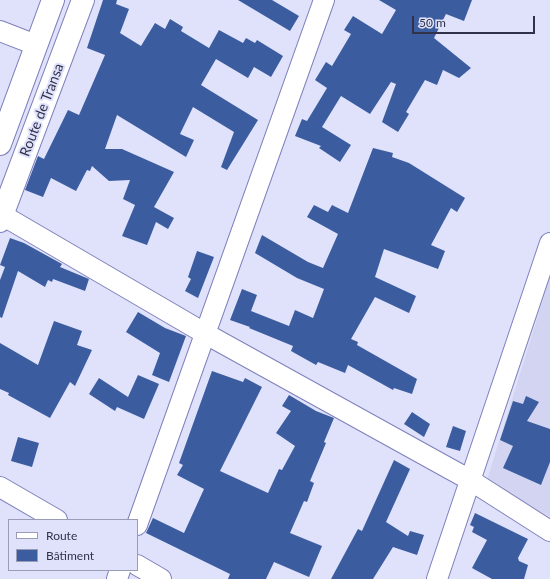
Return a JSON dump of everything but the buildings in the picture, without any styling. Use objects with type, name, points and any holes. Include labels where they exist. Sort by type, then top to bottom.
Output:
[{"type":"main road","name":"Route de Transa","points":[[0,144],[53,0]]},
{"type":"main road","name":"Route de Transa","points":[[1,218],[83,0]]},
{"type":"street","points":[[138,522],[324,0]]},
{"type":"street","points":[[0,31],[36,45]]},
{"type":"street","points":[[1,218],[206,334],[470,480],[550,531]]},
{"type":"street","points":[[437,579],[550,244]]},
{"type":"street","points":[[0,487],[55,519]]},
{"type":"street","points":[[138,566],[161,579]]},
{"type":"shaded area","points":[[550,277],[550,517],[487,480]]}]
